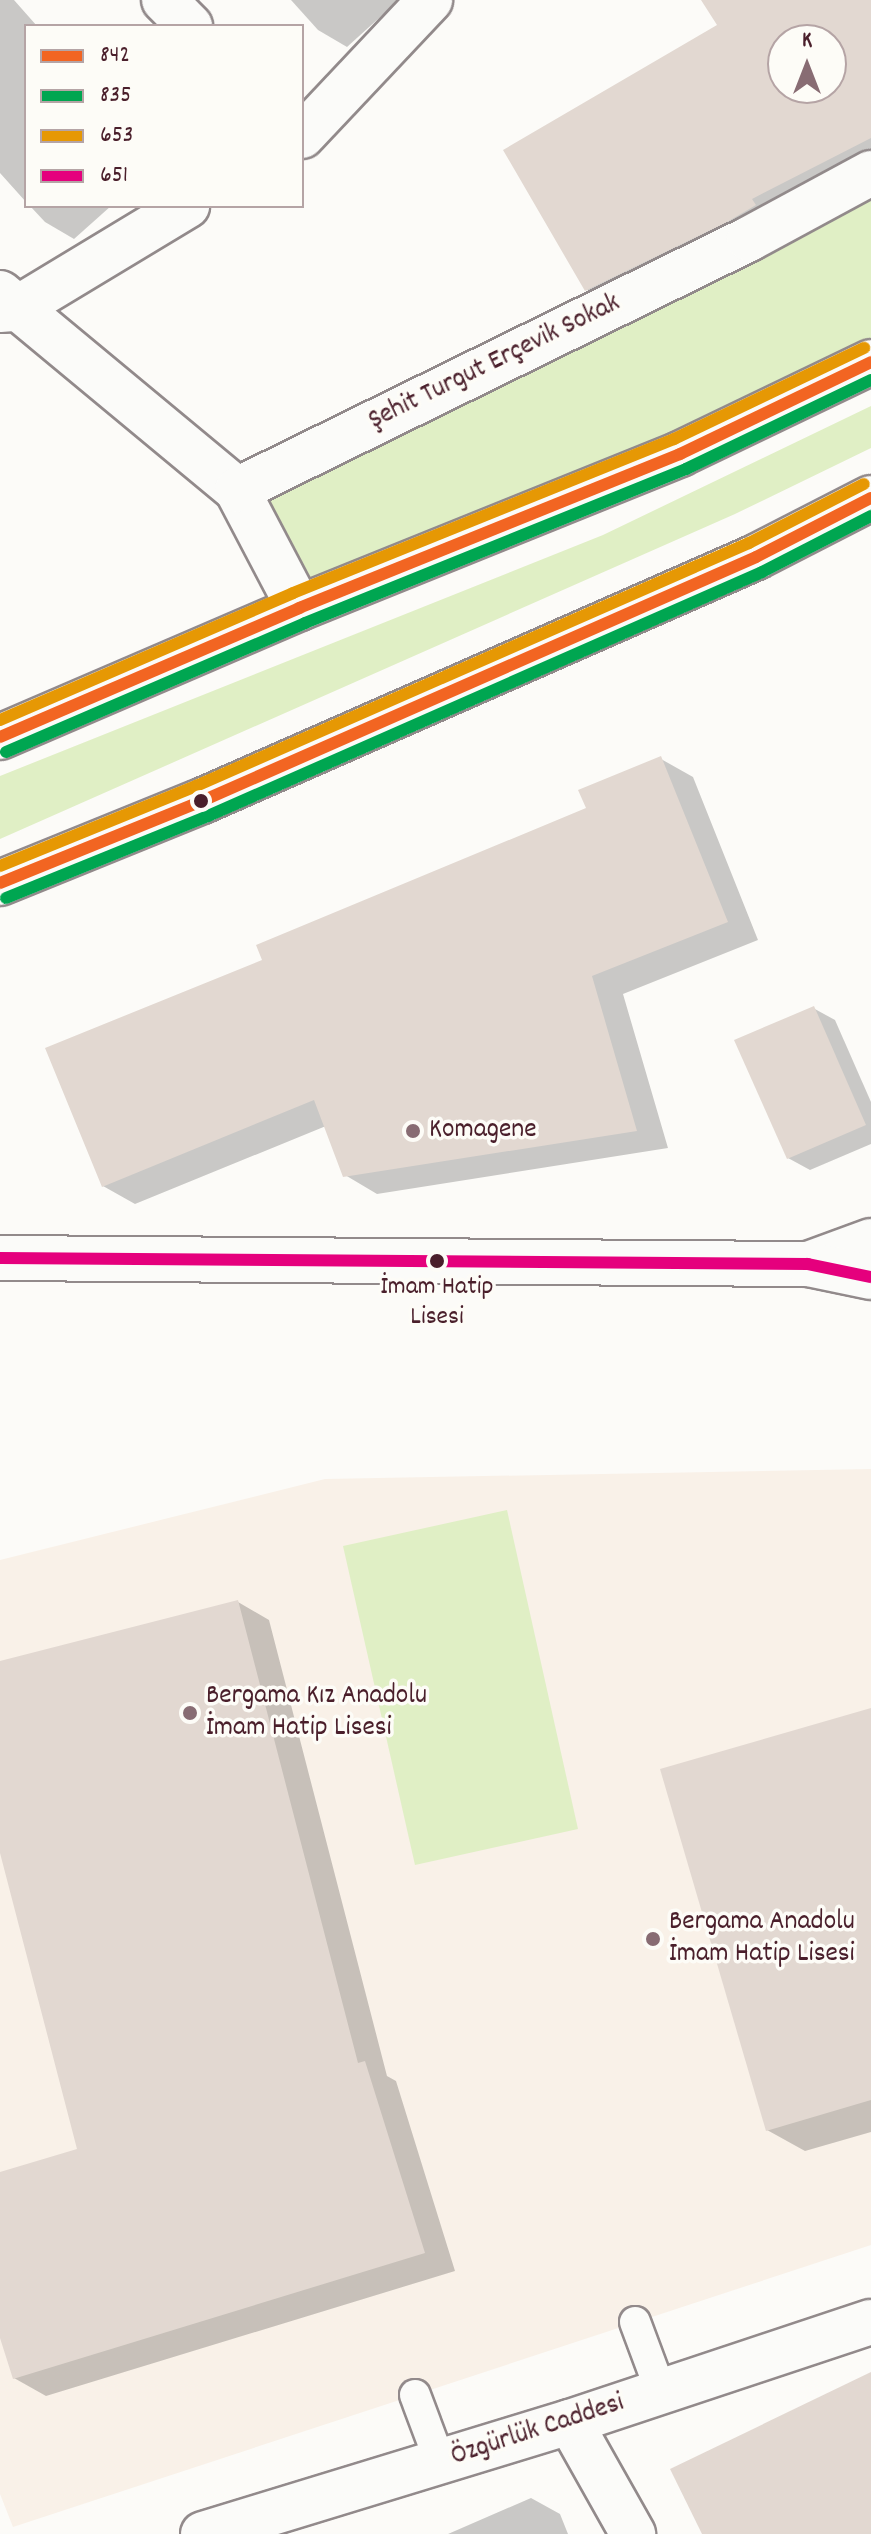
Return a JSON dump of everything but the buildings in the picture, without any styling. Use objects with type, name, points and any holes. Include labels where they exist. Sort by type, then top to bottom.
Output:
[{"type":"main road","points":[[164,0],[188,24]]},
{"type":"main road","points":[[304,134],[430,0]]},
{"type":"main road","name":"Şehit Turgut Erçevik Sokak","points":[[237,490],[749,239],[871,173]]},
{"type":"main road","points":[[183,208],[5,304],[237,490],[299,608]]},
{"type":"main road","points":[[0,737],[299,608],[680,454],[871,362]]},
{"type":"main road","points":[[1,883],[202,801],[756,557],[871,498]]},
{"type":"main road","points":[[808,1264],[871,1241]]},
{"type":"main road","points":[[4,1255],[808,1264],[871,1277]]},
{"type":"main road","name":"Özgürlük Caddesi","points":[[203,2534],[570,2422],[871,2322]]},
{"type":"main road","points":[[570,2422],[633,2534]]},
{"type":"lane","points":[[635,2322],[661,2392]]},
{"type":"lane","points":[[415,2395],[440,2462]]},
{"type":"shaded area","name":"Bergama Anadolu İmam Hatip Lisesi","points":[[871,1469],[871,2245],[13,2527],[0,2494],[0,1560],[325,1479]]},
{"type":"green space","points":[[871,173],[871,362],[299,608],[237,490]]},
{"type":"green space","points":[[871,406],[871,448],[735,514],[0,839],[0,776],[603,535]]},
{"type":"green space","points":[[507,1510],[578,1829],[415,1865],[343,1546]]},
{"type":"transit line","name":"653","points":[[0,720],[293,593],[674,439],[864,348]]},
{"type":"transit line","name":"842","points":[[0,737],[299,608],[680,454],[871,362]]},
{"type":"transit line","name":"835","points":[[6,752],[305,623],[686,469],[871,380]]},
{"type":"transit line","name":"653","points":[[0,866],[196,786],[749,543],[864,484]]},
{"type":"transit line","name":"842","points":[[0,883],[202,801],[756,557],[871,498]]},
{"type":"transit line","name":"835","points":[[6,898],[208,816],[762,572],[871,516]]},
{"type":"transit line","name":"651","points":[[0,1258],[808,1264],[871,1277]]},
{"type":"place","name":"Komagene","points":[[413,1131]]},
{"type":"place","name":"İmam Hatip Lisesi","points":[[437,1261]]},
{"type":"place","name":"Bergama Kız Anadolu İmam Hatip Lisesi","points":[[190,1713]]},
{"type":"place","name":"Bergama Anadolu İmam Hatip Lisesi","points":[[653,1939]]}]
